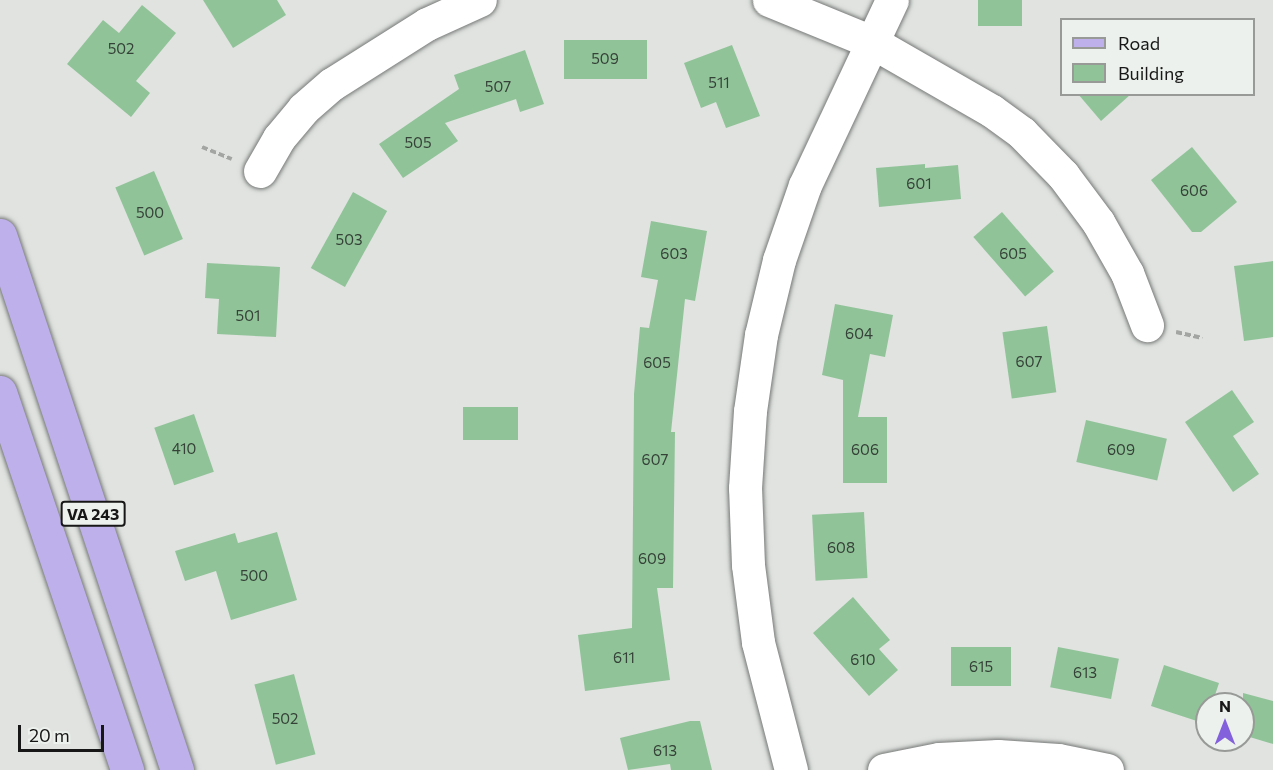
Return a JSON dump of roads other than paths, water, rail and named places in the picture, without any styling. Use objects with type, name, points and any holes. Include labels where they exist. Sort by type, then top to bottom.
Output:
[{"type":"main road","name":"VA 243","points":[[0,235],[177,770]]},
{"type":"main road","name":"VA 243","points":[[0,392],[127,770]]},
{"type":"street","points":[[260,171],[285,130],[332,84],[427,24],[480,0]]},
{"type":"street","points":[[769,0],[872,42],[992,111],[1022,133],[1063,175],[1109,243],[1147,326]]},
{"type":"street","points":[[791,770],[758,642],[748,565],[745,488],[750,411],[761,335],[779,260],[805,185],[892,0]]},
{"type":"street","points":[[884,770],[939,759],[998,756],[1058,760],[1107,770]]}]
